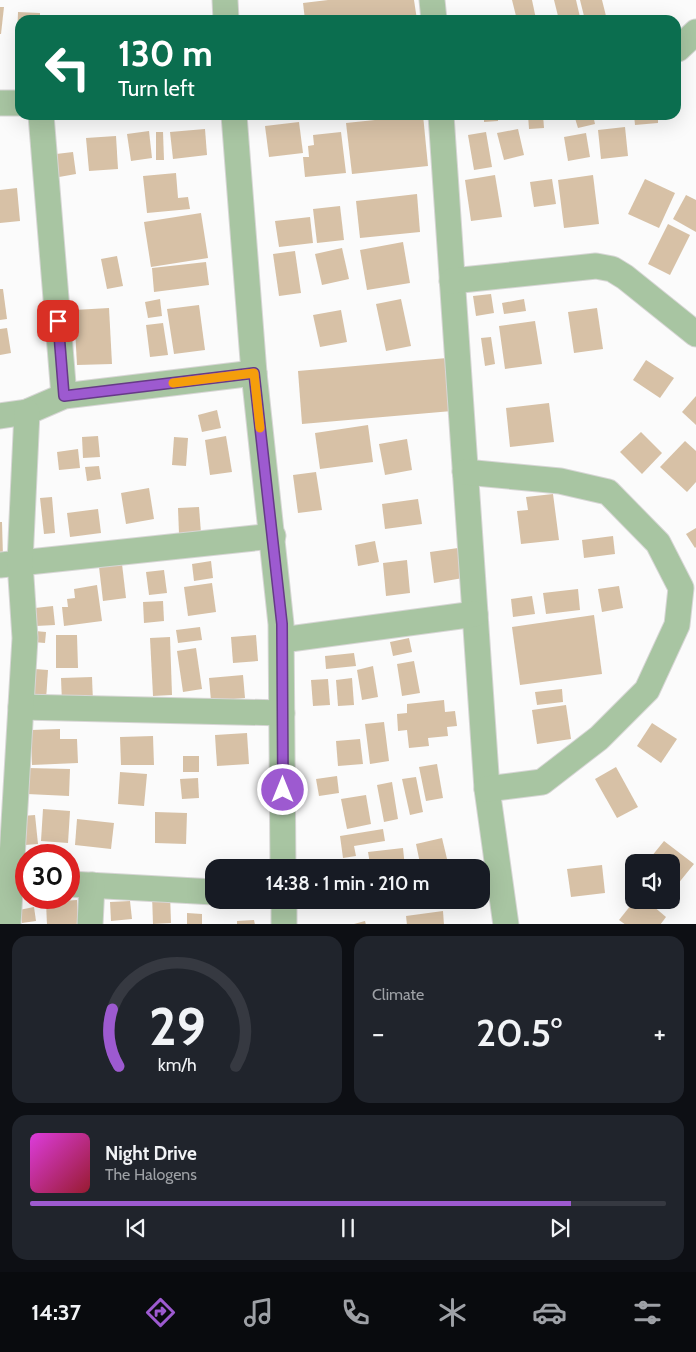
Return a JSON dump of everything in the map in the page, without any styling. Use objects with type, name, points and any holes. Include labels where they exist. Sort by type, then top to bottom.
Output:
[{"type":"street","points":[[225,0],[226,15]]},
{"type":"street","points":[[432,0],[434,15]]},
{"type":"street","points":[[683,52],[696,32]]},
{"type":"street","points":[[0,103],[15,102]]},
{"type":"street","points":[[41,120],[64,396]]},
{"type":"street","points":[[234,120],[254,373],[282,624],[284,859]]},
{"type":"street","points":[[441,120],[486,789],[506,924]]},
{"type":"street","points":[[452,281],[596,266],[612,269],[625,277],[696,334]]},
{"type":"street","points":[[0,416],[27,412],[64,396],[254,373]]},
{"type":"street","points":[[19,844],[21,707],[25,638],[10,564],[27,412]]},
{"type":"street","points":[[465,472],[560,481],[608,492],[658,543],[681,588],[678,625],[647,690],[599,738],[542,782],[486,789]]},
{"type":"street","points":[[10,564],[272,536]]},
{"type":"street","points":[[282,640],[475,614]]},
{"type":"street","points":[[21,707],[282,713]]},
{"type":"street","points":[[90,924],[81,885],[205,892]]},
{"type":"street","points":[[8,924],[15,894]]},
{"type":"street","points":[[284,909],[284,924]]},
{"type":"building","points":[[328,0],[414,0],[416,15],[304,15],[303,3]]},
{"type":"building","points":[[512,0],[532,0],[535,15],[516,15]]},
{"type":"building","points":[[554,0],[576,0],[580,15],[558,15]]},
{"type":"building","points":[[580,0],[602,0],[606,15],[584,15]]},
{"type":"building","points":[[0,7],[4,7],[1,34],[0,34]]},
{"type":"building","points":[[18,12],[40,13],[40,15],[18,15]]},
{"type":"building","points":[[375,120],[423,120],[428,166],[352,174],[346,123]]},
{"type":"building","points":[[484,120],[498,120],[498,121],[484,122]]},
{"type":"building","points":[[528,120],[543,120],[544,128],[529,129]]},
{"type":"building","points":[[576,120],[594,120],[595,124],[578,128]]},
{"type":"building","points":[[634,120],[658,120],[658,123],[635,125]]},
{"type":"building","points":[[299,122],[303,153],[269,157],[265,126]]},
{"type":"building","points":[[625,127],[628,156],[601,159],[598,130]]},
{"type":"building","points":[[205,129],[207,155],[173,159],[170,132]]},
{"type":"building","points":[[518,129],[524,155],[504,160],[497,133]]},
{"type":"building","points":[[149,131],[152,158],[131,161],[127,134]]},
{"type":"building","points":[[156,132],[163,132],[164,160],[156,160]]},
{"type":"building","points":[[341,132],[346,173],[305,177],[303,157],[309,157],[308,146],[314,145],[313,135]]},
{"type":"building","points":[[486,132],[492,167],[474,170],[468,135]]},
{"type":"building","points":[[586,133],[590,157],[568,161],[564,137]]},
{"type":"building","points":[[116,136],[118,169],[89,171],[86,138]]},
{"type":"building","points":[[73,152],[76,174],[59,177],[56,154]]},
{"type":"building","points":[[176,173],[178,198],[188,197],[190,209],[147,213],[143,176]]},
{"type":"building","points":[[495,175],[502,217],[471,221],[465,180]]},
{"type":"building","points":[[593,175],[599,224],[564,228],[558,180]]},
{"type":"building","points":[[552,179],[556,204],[534,207],[530,182]]},
{"type":"building","points":[[645,179],[675,193],[659,228],[628,214]]},
{"type":"building","points":[[17,188],[20,221],[0,223],[0,190]]},
{"type":"building","points":[[417,194],[420,232],[360,238],[356,201]]},
{"type":"building","points":[[686,195],[696,200],[696,232],[673,219]]},
{"type":"building","points":[[340,206],[344,240],[317,243],[313,209]]},
{"type":"building","points":[[201,213],[208,258],[151,267],[144,222]]},
{"type":"building","points":[[310,217],[313,243],[279,247],[275,221]]},
{"type":"building","points":[[668,224],[690,235],[670,275],[648,264]]},
{"type":"building","points":[[403,242],[410,283],[367,290],[360,250]]},
{"type":"building","points":[[342,248],[349,279],[322,285],[315,254]]},
{"type":"building","points":[[295,251],[301,293],[279,296],[273,254]]},
{"type":"building","points":[[117,256],[123,286],[107,289],[101,259]]},
{"type":"building","points":[[206,262],[209,285],[154,292],[152,268]]},
{"type":"building","points":[[0,289],[3,289],[7,319],[0,320]]},
{"type":"building","points":[[491,294],[494,313],[476,316],[473,296]]},
{"type":"building","points":[[160,299],[162,316],[148,318],[145,302]]},
{"type":"building","points":[[401,299],[411,346],[386,351],[376,304]]},
{"type":"building","points":[[524,299],[526,311],[504,314],[502,303]]},
{"type":"building","points":[[199,305],[205,350],[174,354],[167,309]]},
{"type":"building","points":[[109,308],[112,364],[77,365],[74,310]]},
{"type":"building","points":[[597,308],[603,349],[574,353],[568,312]]},
{"type":"building","points":[[341,310],[347,342],[320,347],[313,315]]},
{"type":"building","points":[[535,321],[542,364],[505,369],[499,326]]},
{"type":"building","points":[[163,323],[168,355],[150,357],[146,325]]},
{"type":"building","points":[[7,328],[11,353],[0,355],[0,329]]},
{"type":"building","points":[[491,337],[495,364],[485,366],[481,338]]},
{"type":"building","points":[[447,358],[452,411],[302,424],[298,371]]},
{"type":"building","points":[[646,360],[674,378],[660,398],[633,380]]},
{"type":"building","points":[[696,396],[696,425],[682,412]]},
{"type":"building","points":[[549,403],[554,442],[510,447],[506,408]]},
{"type":"building","points":[[217,410],[221,428],[202,432],[198,415]]},
{"type":"building","points":[[368,425],[373,462],[320,469],[315,433]]},
{"type":"building","points":[[641,432],[662,453],[642,474],[620,452]]},
{"type":"building","points":[[98,436],[100,457],[83,458],[82,437]]},
{"type":"building","points":[[226,436],[232,472],[210,475],[205,440]]},
{"type":"building","points":[[174,437],[188,438],[186,466],[172,465]]},
{"type":"building","points":[[407,439],[412,470],[385,475],[379,444]]},
{"type":"building","points":[[685,441],[696,451],[696,482],[687,492],[660,467]]},
{"type":"building","points":[[78,449],[80,468],[59,470],[57,452]]},
{"type":"building","points":[[99,466],[101,479],[87,481],[85,467]]},
{"type":"building","points":[[316,472],[322,510],[298,513],[293,475]]},
{"type":"building","points":[[149,488],[154,519],[126,524],[121,493]]},
{"type":"building","points":[[553,494],[559,540],[521,544],[517,511],[528,510],[526,497]]},
{"type":"building","points":[[52,497],[55,533],[44,534],[40,498]]},
{"type":"building","points":[[418,499],[422,524],[385,529],[382,504]]},
{"type":"building","points":[[199,507],[201,533],[179,534],[178,508]]},
{"type":"building","points":[[98,509],[101,533],[70,537],[67,513]]},
{"type":"building","points":[[0,522],[2,522],[3,557],[0,557]]},
{"type":"building","points":[[696,528],[696,547],[695,548],[686,534]]},
{"type":"building","points":[[613,536],[615,554],[584,558],[582,540]]},
{"type":"building","points":[[375,541],[379,562],[358,566],[355,545]]},
{"type":"building","points":[[458,548],[463,578],[434,583],[430,552]]},
{"type":"building","points":[[407,560],[410,593],[386,596],[383,563]]},
{"type":"building","points":[[211,561],[213,578],[194,581],[192,564]]},
{"type":"building","points":[[122,564],[126,598],[103,601],[99,567]]},
{"type":"building","points":[[164,570],[167,593],[149,595],[146,572]]},
{"type":"building","points":[[212,583],[216,612],[188,616],[184,587]]},
{"type":"building","points":[[97,585],[102,621],[64,626],[62,607],[68,607],[67,599],[75,598],[74,589]]},
{"type":"building","points":[[619,586],[623,608],[602,612],[598,589]]},
{"type":"building","points":[[578,589],[580,610],[546,614],[543,593]]},
{"type":"building","points":[[532,596],[535,614],[513,617],[511,599]]},
{"type":"building","points":[[163,601],[164,621],[144,623],[143,602]]},
{"type":"building","points":[[53,606],[55,625],[36,626],[35,608]]},
{"type":"building","points":[[594,615],[602,674],[520,685],[512,627]]},
{"type":"building","points":[[200,627],[202,640],[178,643],[176,630]]},
{"type":"building","points":[[35,631],[46,632],[45,643],[33,642]]},
{"type":"building","points":[[56,635],[77,635],[78,668],[56,668]]},
{"type":"building","points":[[256,635],[258,661],[233,663],[231,637]]},
{"type":"building","points":[[170,637],[172,695],[153,696],[150,638]]},
{"type":"building","points":[[409,638],[412,652],[393,656],[390,642]]},
{"type":"building","points":[[196,648],[202,689],[183,692],[177,651]]},
{"type":"building","points":[[354,653],[356,666],[326,669],[325,656]]},
{"type":"building","points":[[414,661],[420,693],[402,696],[397,664]]},
{"type":"building","points":[[373,666],[378,697],[362,700],[357,670]]},
{"type":"building","points":[[35,669],[48,670],[46,700],[33,699]]},
{"type":"building","points":[[243,675],[245,698],[211,701],[209,678]]},
{"type":"building","points":[[92,677],[93,702],[62,703],[61,678]]},
{"type":"building","points":[[352,678],[354,705],[338,706],[336,680]]},
{"type":"building","points":[[328,679],[330,705],[313,706],[311,680]]},
{"type":"building","points":[[562,689],[563,702],[537,705],[535,692]]},
{"type":"building","points":[[444,700],[445,712],[455,711],[457,726],[447,727],[448,736],[428,738],[429,746],[409,748],[407,730],[398,731],[397,714],[407,713],[407,704]]},
{"type":"building","points":[[566,705],[571,739],[537,744],[532,710]]},
{"type":"building","points":[[384,722],[389,761],[370,764],[365,724]]},
{"type":"building","points":[[652,723],[677,739],[661,763],[637,746]]},
{"type":"building","points":[[60,729],[60,739],[77,739],[78,763],[32,765],[31,730]]},
{"type":"building","points":[[247,733],[249,764],[217,766],[215,735]]},
{"type":"building","points":[[153,736],[154,765],[121,765],[120,737]]},
{"type":"building","points":[[360,739],[363,764],[338,766],[336,741]]},
{"type":"building","points":[[183,756],[199,756],[199,772],[183,772]]},
{"type":"building","points":[[437,764],[443,798],[426,801],[419,767]]},
{"type":"building","points":[[616,767],[638,807],[617,818],[595,779]]},
{"type":"building","points":[[28,768],[70,769],[69,796],[27,794]]},
{"type":"building","points":[[120,772],[147,774],[144,806],[118,804]]},
{"type":"building","points":[[337,776],[339,793],[319,796],[316,779]]},
{"type":"building","points":[[416,777],[423,812],[410,815],[402,779]]},
{"type":"building","points":[[198,778],[199,798],[182,799],[180,779]]},
{"type":"building","points":[[392,782],[398,819],[384,822],[377,785]]},
{"type":"building","points":[[366,795],[371,824],[347,829],[341,799]]},
{"type":"building","points":[[43,809],[70,811],[68,843],[41,841]]},
{"type":"building","points":[[155,812],[187,813],[186,844],[155,843]]},
{"type":"building","points":[[35,815],[38,844],[25,844],[22,816]]},
{"type":"building","points":[[77,819],[114,823],[111,849],[75,844]]},
{"type":"building","points":[[383,829],[385,841],[354,846],[356,856],[343,858],[340,836]]},
{"type":"building","points":[[442,838],[447,859],[419,859],[416,844]]},
{"type":"building","points":[[664,841],[694,864],[680,881],[680,854],[653,854]]},
{"type":"building","points":[[403,848],[404,859],[369,859],[368,852]]},
{"type":"building","points":[[602,865],[605,893],[571,897],[567,869]]},
{"type":"building","points":[[170,894],[171,923],[153,924],[152,895]]},
{"type":"building","points":[[130,901],[132,919],[111,921],[110,902]]},
{"type":"building","points":[[34,909],[36,921],[22,923],[19,910]]},
{"type":"building","points":[[46,909],[77,909],[78,924],[47,924]]},
{"type":"building","points":[[628,909],[657,909],[666,917],[661,924],[625,924],[619,920]]},
{"type":"building","points":[[443,911],[444,924],[407,924],[406,916]]},
{"type":"building","points":[[187,913],[202,914],[202,924],[187,924]]},
{"type":"building","points":[[254,920],[255,924],[237,924],[237,921]]},
{"type":"building","points":[[365,921],[366,924],[354,924]]},
{"type":"slow traffic","points":[[173,383],[254,373],[260,428]]},
{"type":"route","points":[[58,321],[64,396],[254,373],[282,624],[283,790]]}]
